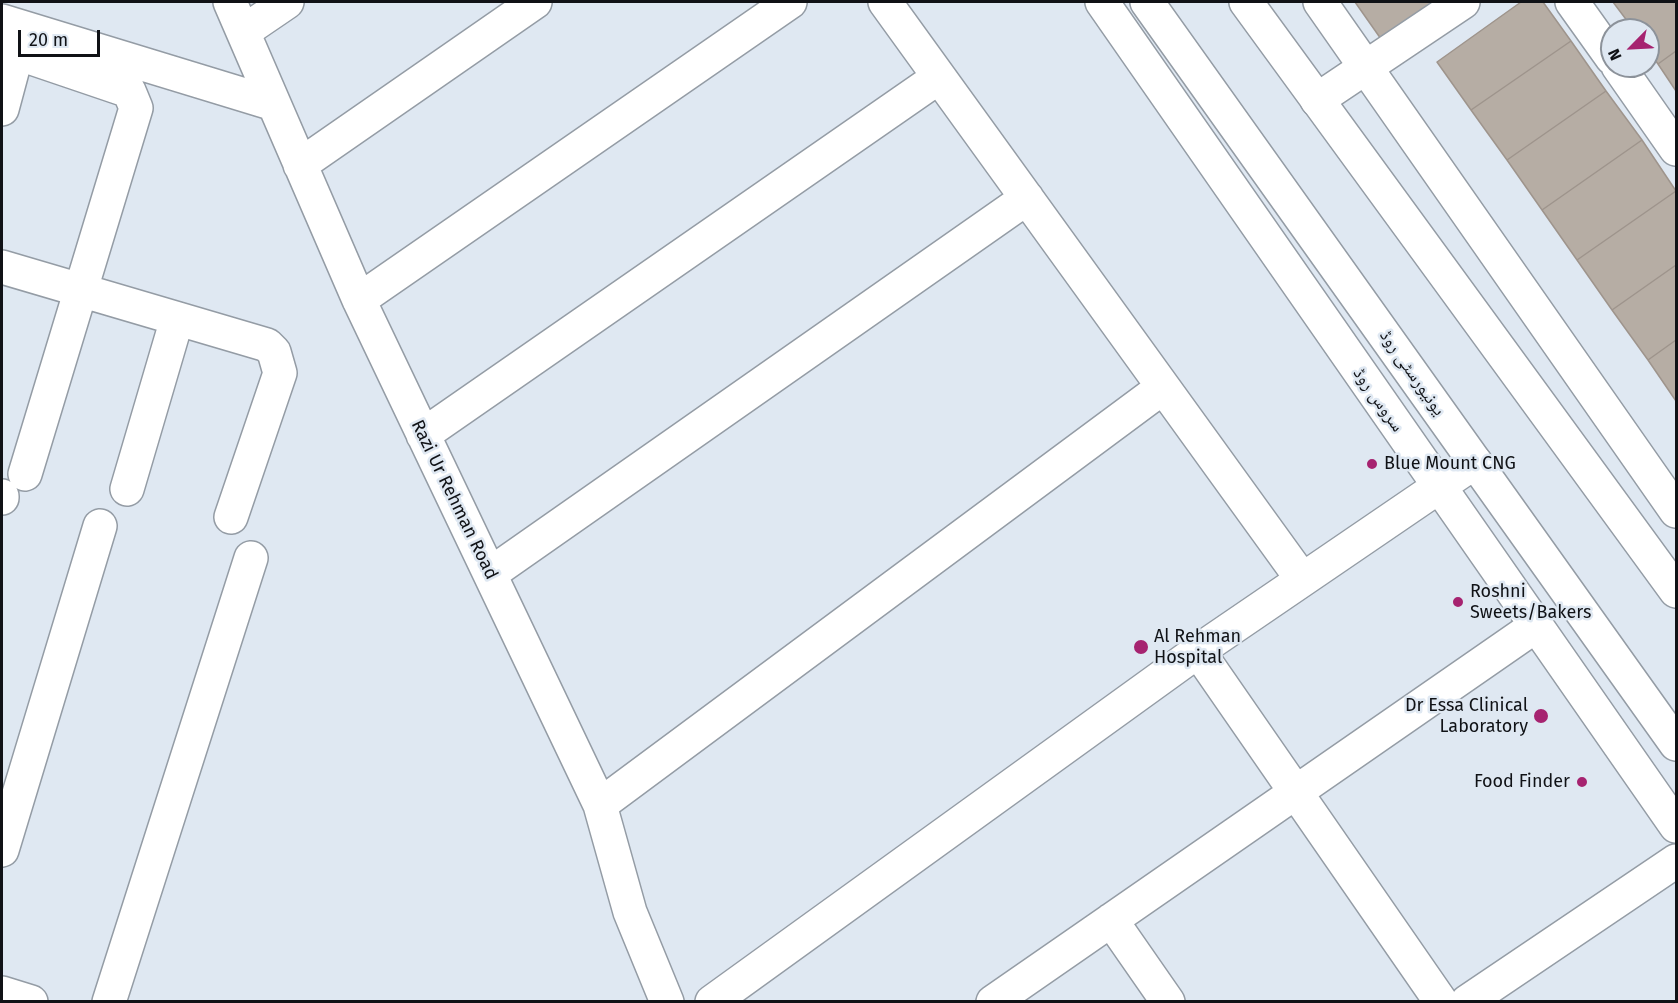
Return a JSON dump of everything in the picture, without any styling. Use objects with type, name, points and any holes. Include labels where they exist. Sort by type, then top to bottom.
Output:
[{"type":"street","name":"Razi Ur Rehman Road","points":[[230,2],[359,300],[600,805],[630,912],[667,1002]]},
{"type":"street","points":[[243,32],[286,2]]},
{"type":"street","points":[[300,165],[535,2]]},
{"type":"street","points":[[359,300],[790,2]]},
{"type":"street","points":[[885,2],[1302,579]]},
{"type":"street","name":"سروس روڈ","points":[[1102,2],[1437,486],[1677,826]]},
{"type":"street","name":"یونیورسٹی روڈ","points":[[1147,2],[1677,744]]},
{"type":"street","points":[[1246,2],[1677,591]]},
{"type":"street","points":[[1320,2],[1677,511]]},
{"type":"street","points":[[1317,100],[1463,2]]},
{"type":"street","points":[[1572,2],[1600,41]]},
{"type":"street","points":[[2,21],[274,104]]},
{"type":"street","points":[[2,109],[9,51],[129,91],[136,108],[25,474]]},
{"type":"street","points":[[423,435],[939,77]]},
{"type":"street","points":[[1627,78],[1677,149]]},
{"type":"street","points":[[490,573],[1027,198]]},
{"type":"street","points":[[2,267],[267,345],[279,362],[280,373],[231,517]]},
{"type":"street","points":[[127,489],[177,319]]},
{"type":"street","points":[[600,805],[1162,388]]},
{"type":"street","points":[[712,1002],[1198,651],[1475,462]]},
{"type":"street","points":[[2,849],[100,526]]},
{"type":"street","points":[[110,1002],[251,558]]},
{"type":"street","points":[[993,1002],[1537,625]]},
{"type":"street","points":[[1198,651],[1442,1002]]},
{"type":"street","points":[[1467,1002],[1677,861]]},
{"type":"street","points":[[1111,920],[1168,1002]]},
{"type":"street","points":[[2,993],[31,1002]]},
{"type":"building","points":[[1355,2],[1433,2],[1381,39]]},
{"type":"building","points":[[1521,2],[1543,2],[1571,41],[1471,110],[1437,62]]},
{"type":"building","points":[[1613,2],[1676,2],[1676,51],[1660,63],[1660,18],[1625,18]]},
{"type":"building","points":[[1571,41],[1606,91],[1507,160],[1471,110]]},
{"type":"building","points":[[1676,51],[1676,91],[1660,67],[1660,63]]},
{"type":"building","points":[[1606,91],[1642,140],[1542,210],[1507,160]]},
{"type":"building","points":[[1642,140],[1676,191],[1577,260],[1542,210]]},
{"type":"building","points":[[1676,191],[1676,265],[1612,310],[1577,260]]},
{"type":"building","points":[[1676,265],[1676,340],[1648,360],[1612,310]]},
{"type":"building","points":[[1676,340],[1676,401],[1648,360]]},
{"type":"place","name":"Blue Mount CNG","points":[[1372,464]]},
{"type":"place","name":"Roshni Sweets/Bakers","points":[[1458,602]]},
{"type":"place","name":"Al Rehman Hospital","points":[[1141,647]]},
{"type":"place","name":"Dr Essa Clinical Laboratory","points":[[1541,716]]},
{"type":"place","name":"Food Finder","points":[[1582,782]]}]
